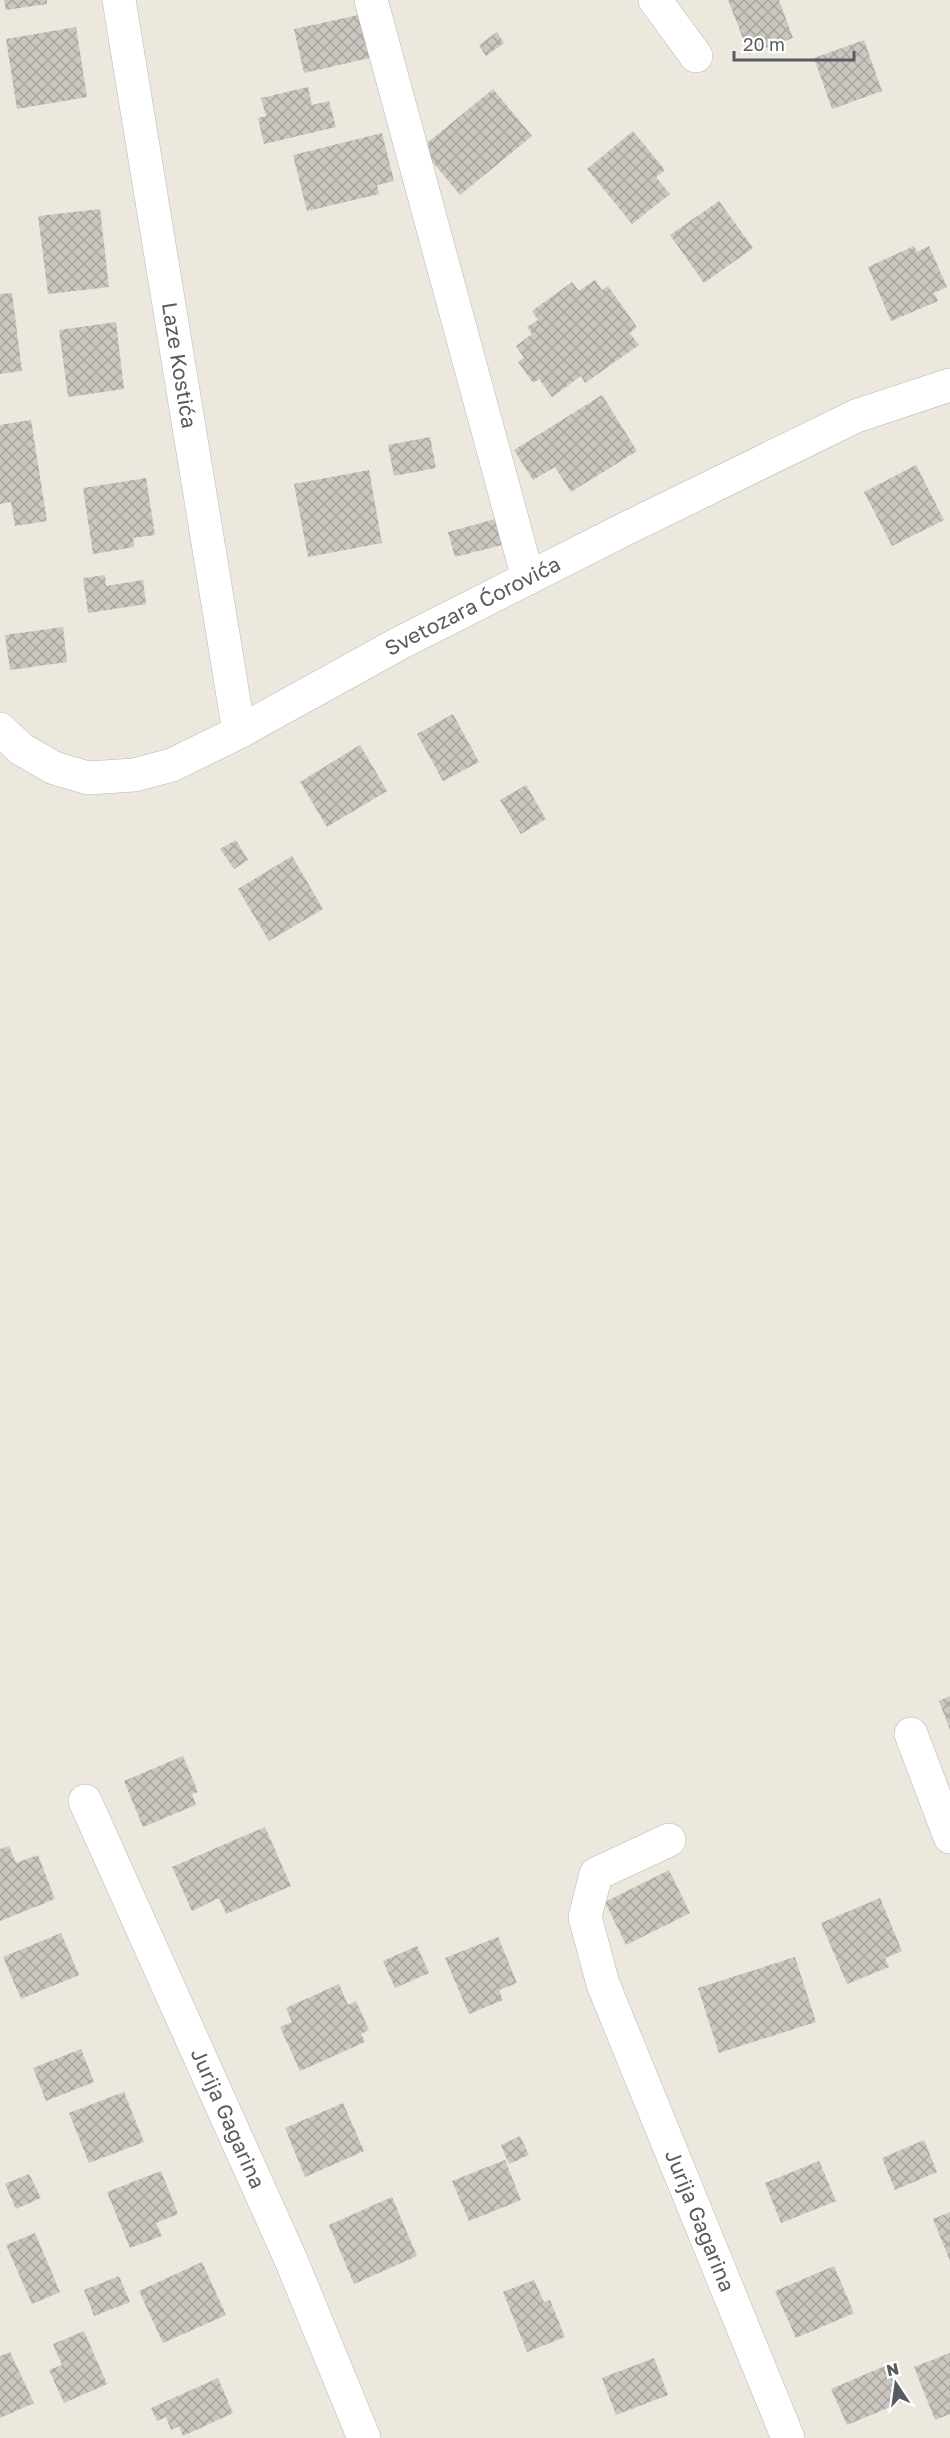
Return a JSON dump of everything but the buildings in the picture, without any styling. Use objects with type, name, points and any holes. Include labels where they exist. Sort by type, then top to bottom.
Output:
[{"type":"street","name":"Laze Kostića","points":[[119,0],[239,732]]},
{"type":"street","points":[[371,0],[528,578]]},
{"type":"street","points":[[656,0],[696,56]]},
{"type":"street","name":"Svetozara Ćorovića","points":[[0,729],[21,749],[54,768],[88,778],[134,774],[172,765],[239,732],[400,643],[856,416],[950,385]]},
{"type":"street","points":[[911,1734],[950,1837]]},
{"type":"street","name":"Jurija Gagarina","points":[[85,1801],[291,2259],[364,2438]]},
{"type":"street","name":"Jurija Gagarina","points":[[669,1840],[596,1874],[585,1917],[603,1984],[788,2438]]}]
